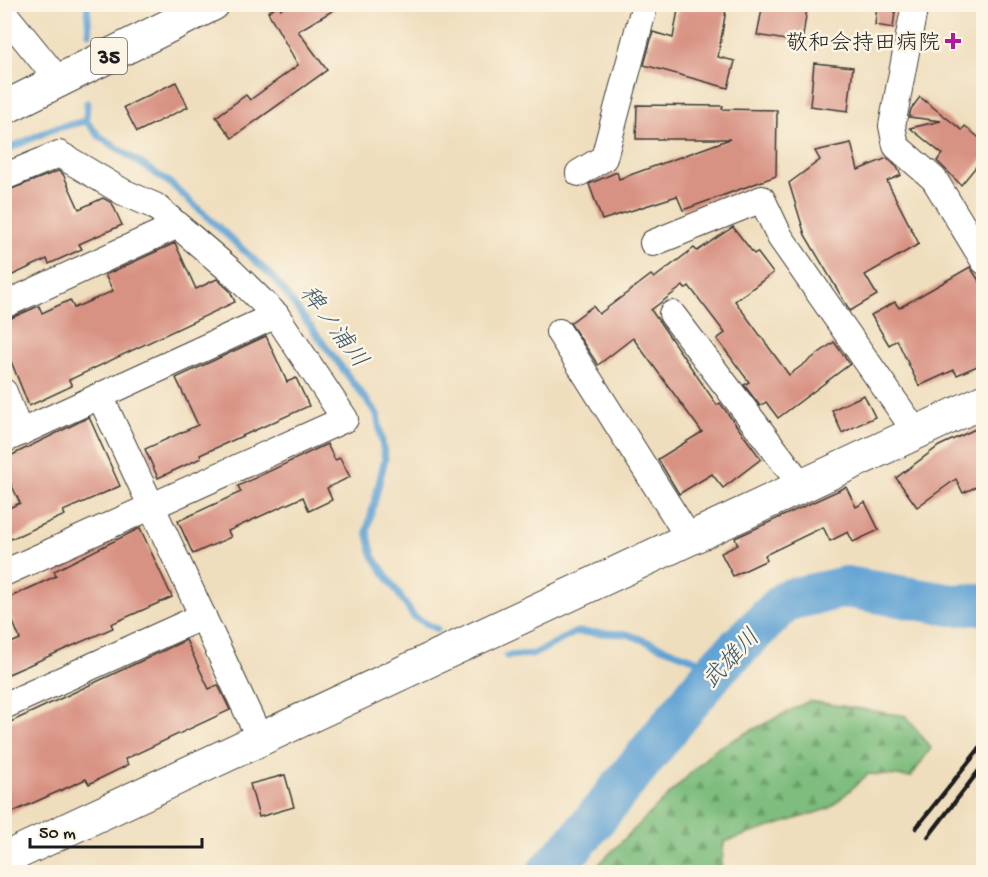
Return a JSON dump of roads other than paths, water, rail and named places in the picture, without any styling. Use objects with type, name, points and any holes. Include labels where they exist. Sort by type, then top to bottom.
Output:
[{"type":"main road","name":"35","points":[[4,108],[213,4]]},
{"type":"main road","points":[[4,859],[984,401]]},
{"type":"street","points":[[579,172],[604,158],[645,4]]},
{"type":"street","points":[[915,4],[892,126],[896,146],[934,179],[984,261]]},
{"type":"street","points":[[4,13],[59,81]]},
{"type":"street","points":[[4,177],[59,154],[123,192],[155,206],[232,272],[276,315],[345,419],[4,573]]},
{"type":"street","points":[[653,243],[762,199],[780,237],[916,432]]},
{"type":"street","points":[[4,305],[178,225]]},
{"type":"street","points":[[672,314],[802,486]]},
{"type":"street","points":[[4,392],[12,436],[276,315]]},
{"type":"street","points":[[559,332],[689,538]]},
{"type":"street","points":[[100,396],[260,739]]},
{"type":"street","points":[[4,706],[202,616]]},
{"type":"waterway","name":"稗ノ浦川","points":[[87,4],[89,33]]},
{"type":"waterway","name":"稗ノ浦川","points":[[87,103],[86,121],[99,136],[170,183],[273,277],[377,414],[385,459],[367,531],[373,556],[414,617],[437,629]]},
{"type":"waterway","points":[[4,151],[52,129],[86,121]]},
{"type":"waterway","name":"武雄川","points":[[548,872],[579,839],[717,668],[787,600],[846,587],[952,605],[984,604]]},
{"type":"waterway","name":"稗ノ浦川","points":[[507,656],[534,654],[576,632],[627,634],[717,668]]},
{"type":"railway","points":[[916,828],[984,743]]},
{"type":"railway","points":[[928,837],[984,764]]},
{"type":"place","name":"敬和会持田病院","points":[[953,41]]}]
